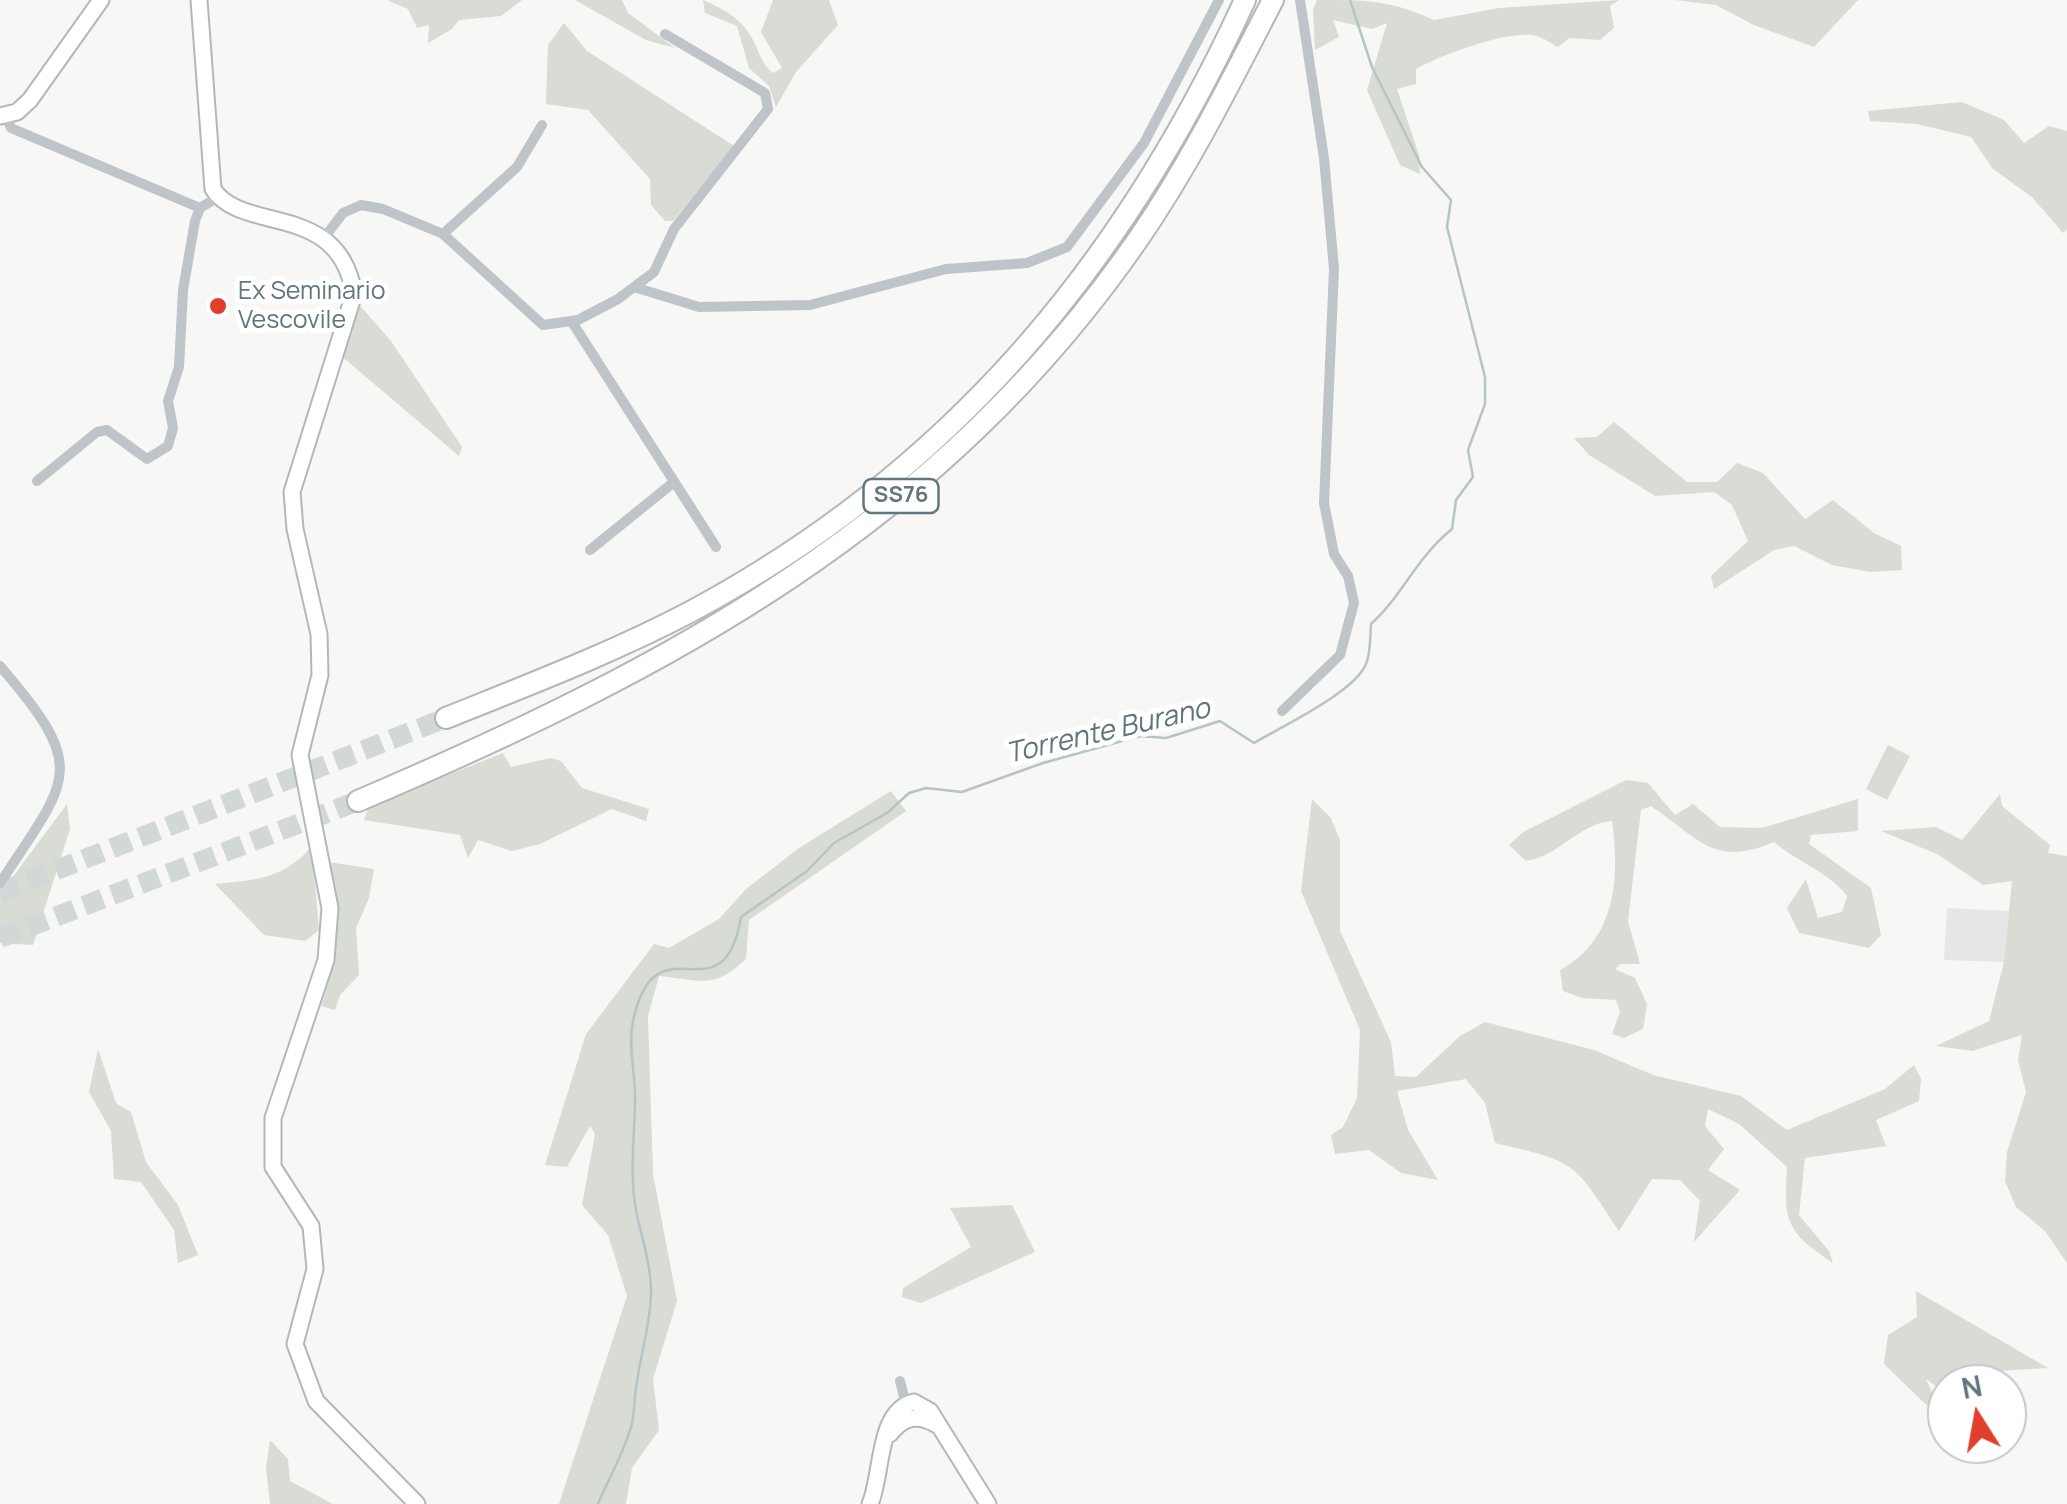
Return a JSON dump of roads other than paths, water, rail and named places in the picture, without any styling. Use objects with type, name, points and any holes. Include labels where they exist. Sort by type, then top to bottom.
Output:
[{"type":"highway","name":"SS76","points":[[446,718],[636,638],[772,563],[902,470],[971,408],[1072,295],[1125,223],[1187,119],[1245,0]]},
{"type":"highway","name":"SS76","points":[[358,801],[614,685],[680,650],[832,550],[918,482],[1024,380],[1119,265],[1202,136],[1273,0]]},
{"type":"main road","points":[[3,116],[30,100],[101,0]]},
{"type":"main road","points":[[199,0],[208,150],[218,196],[324,238],[350,273],[354,294],[311,420],[292,492],[295,529],[320,634],[320,675],[300,755],[330,908],[326,960],[274,1118],[273,1168],[310,1226],[315,1270],[296,1344],[316,1402],[417,1504]]},
{"type":"main road","points":[[870,1504],[893,1414],[922,1404],[988,1504]]},
{"type":"street","points":[[634,287],[699,307],[810,305],[946,270],[1028,263],[1067,248],[1144,143],[1219,0]]},
{"type":"street","points":[[1282,711],[1328,671],[1340,655],[1354,603],[1348,576],[1334,554],[1324,503],[1334,269],[1324,158],[1300,0]]},
{"type":"street","points":[[324,238],[343,213],[361,205],[383,209],[443,234],[534,320],[551,327],[572,322],[634,287],[654,272],[674,229],[768,109],[765,93],[665,34]]},
{"type":"street","points":[[3,116],[11,128],[200,208]]},
{"type":"street","points":[[443,234],[517,167],[542,125]]},
{"type":"street","points":[[37,481],[97,432],[112,431],[147,460],[168,446],[173,428],[168,401],[179,367],[183,290],[200,208],[218,196]]},
{"type":"street","points":[[572,322],[716,547]]},
{"type":"street","points":[[590,550],[674,482]]},
{"type":"street","points":[[0,666],[42,714],[63,768],[52,806],[0,883]]},
{"type":"street","points":[[900,1381],[907,1411]]},
{"type":"waterway","name":"Torrente Burano","points":[[598,1504],[631,1427],[649,1314],[649,1271],[633,1181],[635,1096],[631,1040],[644,990],[657,975],[673,969],[705,969],[720,963],[732,948],[741,917],[807,871],[834,843],[887,813],[909,793],[926,788],[962,792],[1043,763],[1140,736],[1166,738],[1220,721],[1254,743],[1333,697],[1359,675],[1369,655],[1371,624],[1428,552],[1452,529],[1456,500],[1473,477],[1468,450],[1485,404],[1485,377],[1447,227],[1451,200],[1422,167],[1372,67],[1350,0]]},
{"type":"tunnel","points":[[0,892],[446,718]]},
{"type":"tunnel","points":[[0,938],[358,801]]},
{"type":"place","name":"Ex Seminario Vescovile","points":[[218,306]]}]
